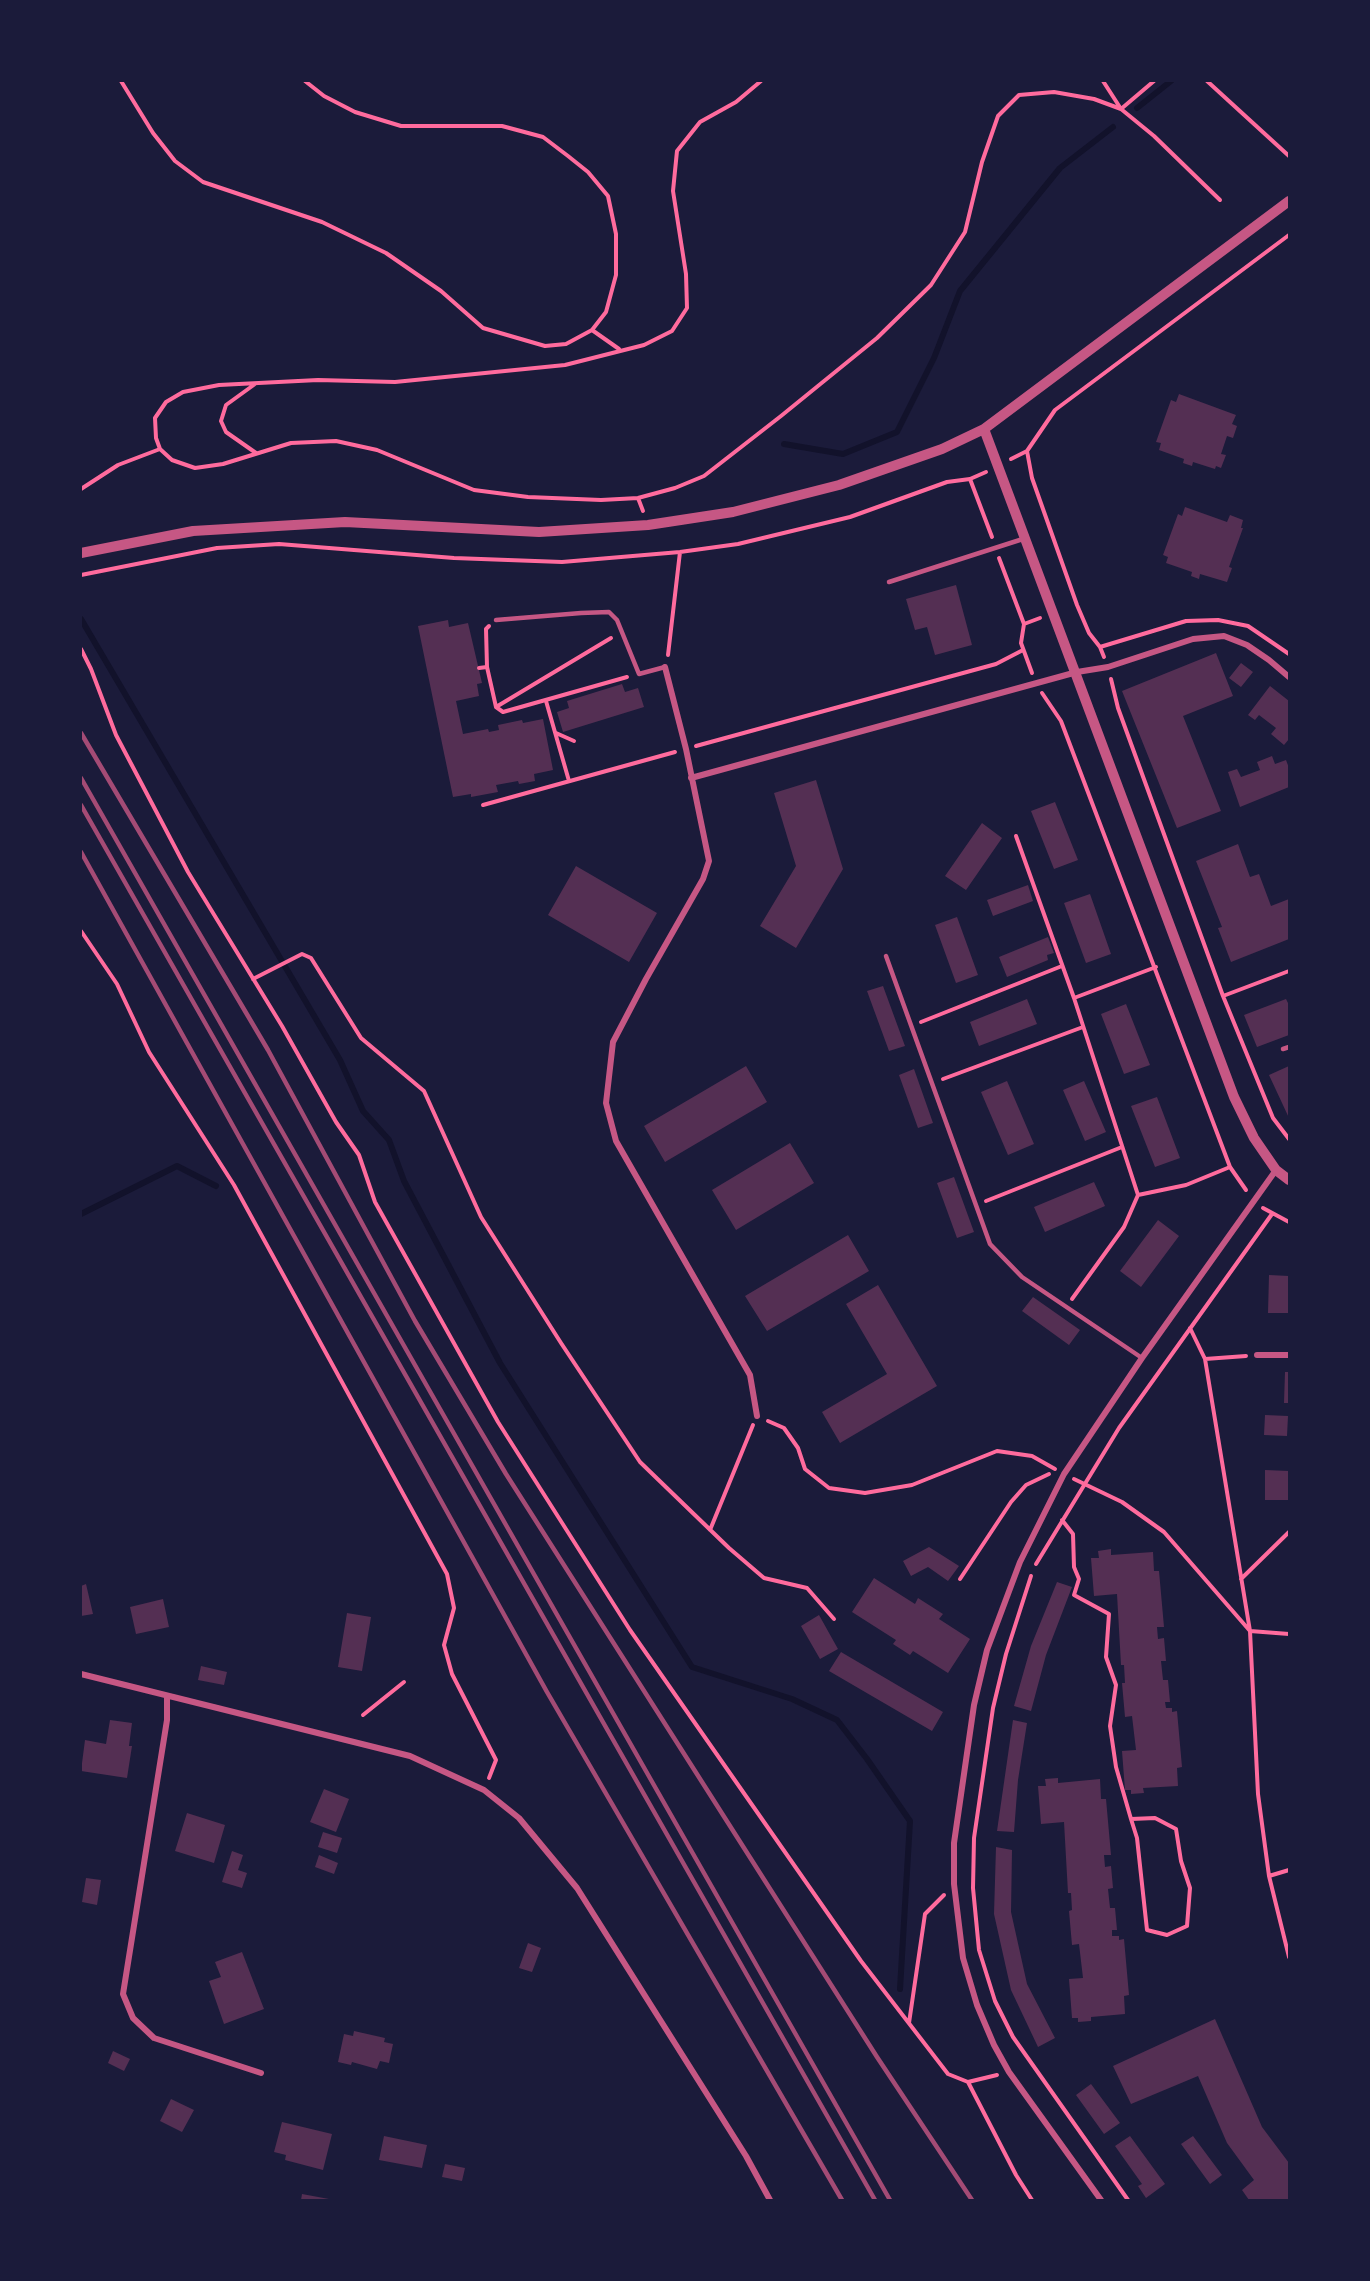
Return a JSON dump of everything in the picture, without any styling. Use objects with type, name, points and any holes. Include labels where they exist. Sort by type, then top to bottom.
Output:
[{"type":"street","points":[[81,554],[193,531],[345,522],[539,532],[648,525],[733,512],[839,485],[942,449],[984,429],[1289,201]]},
{"type":"street","points":[[984,429],[1077,672],[1234,1097],[1254,1138],[1276,1170],[1289,1180]]},
{"type":"street","points":[[692,778],[1077,672],[1108,667],[1193,639],[1224,636],[1247,645],[1289,677]]},
{"type":"street","points":[[666,667],[709,861],[704,879],[646,979],[613,1042],[606,1103],[616,1141],[750,1375],[756,1416]]},
{"type":"street","points":[[1101,2200],[1009,2072],[994,2046],[977,2005],[963,1958],[954,1884],[954,1843],[974,1705],[987,1650],[1020,1562],[1064,1474],[1142,1358],[1276,1170]]},
{"type":"street","points":[[1257,1355],[1289,1355]]},
{"type":"street","points":[[81,1674],[410,1756],[484,1790],[519,1818],[577,1888],[746,2156],[770,2200]]},
{"type":"street","points":[[167,1696],[167,1720],[123,1994],[133,2018],[154,2038],[261,2073]]},
{"type":"lane","points":[[889,582],[1026,538]]},
{"type":"lane","points":[[496,620],[609,612],[617,620],[639,674],[666,667]]},
{"type":"lane","points":[[886,956],[990,1244],[1022,1277],[1142,1358]]},
{"type":"lane","points":[[1283,1049],[1289,1047]]},
{"type":"path","points":[[121,81],[153,133],[175,161],[203,182],[322,222],[387,253],[441,291],[483,328],[545,346],[566,344],[592,330],[606,312],[616,275],[616,234],[608,196],[588,172],[543,137],[502,126],[401,126],[356,112],[324,96],[305,81]]},
{"type":"path","points":[[761,81],[736,102],[700,122],[677,152],[673,191],[686,274],[687,308],[672,331],[644,345],[565,365],[395,382],[318,380],[219,385],[183,392],[166,402],[155,418],[156,438],[160,448],[172,460],[195,468],[223,464],[291,443],[336,441],[377,450],[474,490],[528,497],[601,500],[629,498],[675,488],[704,476],[781,416],[877,338],[931,285],[965,231],[982,162],[998,116],[1019,95],[1054,92],[1094,99],[1121,109]]},
{"type":"path","points":[[1103,81],[1121,109],[1154,136],[1220,200]]},
{"type":"path","points":[[1121,109],[1154,81]]},
{"type":"path","points":[[1207,81],[1289,156]]},
{"type":"path","points":[[1289,235],[1055,410],[1028,451],[1032,478],[1077,604],[1089,633],[1100,647],[1108,667],[1118,708],[1223,996],[1273,1118],[1289,1139]]},
{"type":"path","points":[[592,330],[620,350]]},
{"type":"path","points":[[255,384],[226,405],[221,421],[226,432],[256,453]]},
{"type":"path","points":[[81,489],[118,465],[160,448]]},
{"type":"path","points":[[970,479],[1024,624],[1021,643],[1023,650],[1036,683],[1061,721],[1230,1167],[1253,1202],[1289,1222]]},
{"type":"path","points":[[81,575],[217,548]]},
{"type":"path","points":[[666,667],[680,552]]},
{"type":"path","points":[[496,620],[486,629],[488,667],[496,707],[503,712],[639,674]]},
{"type":"path","points":[[496,707],[622,632]]},
{"type":"path","points":[[81,649],[116,735],[188,872],[253,978],[336,1122],[359,1155],[375,1202],[504,1432],[630,1630],[861,1961],[948,2074],[968,2082],[1009,2072]]},
{"type":"path","points":[[483,805],[996,664],[1023,650]]},
{"type":"path","points":[[479,668],[488,667]]},
{"type":"path","points":[[546,701],[569,781]]},
{"type":"path","points":[[555,733],[574,741]]},
{"type":"path","points":[[1016,836],[1074,998],[1138,1195],[1124,1227],[1066,1307]]},
{"type":"path","points":[[81,931],[117,984],[149,1052],[234,1185],[447,1574],[454,1608],[444,1645],[452,1674],[496,1760],[484,1790]]},
{"type":"path","points":[[253,978],[302,954],[311,958],[361,1038],[424,1091],[481,1217],[640,1462],[710,1530],[764,1578],[807,1588],[834,1619]]},
{"type":"path","points":[[911,1026],[1062,966]]},
{"type":"path","points":[[1074,998],[1156,967]]},
{"type":"path","points":[[1223,996],[1289,971]]},
{"type":"path","points":[[931,1083],[1083,1027]]},
{"type":"path","points":[[975,1205],[1122,1147]]},
{"type":"path","points":[[1138,1195],[1186,1185],[1230,1167]]},
{"type":"path","points":[[1128,2200],[1023,2052],[994,2001],[980,1950],[973,1888],[974,1838],[993,1708],[1006,1654],[1033,1568],[1119,1428],[1272,1214]]},
{"type":"path","points":[[1190,1328],[1205,1359],[1250,1631],[1258,1794],[1269,1875],[1289,1957]]},
{"type":"path","points":[[1205,1359],[1257,1355]]},
{"type":"path","points":[[710,1530],[756,1416],[784,1428],[798,1448],[806,1469],[829,1488],[865,1493],[912,1485],[997,1451],[1032,1456],[1122,1502],[1164,1532],[1250,1631],[1289,1634]]},
{"type":"path","points":[[960,1579],[1011,1502],[1026,1485],[1047,1474],[1064,1474]]},
{"type":"path","points":[[1062,1520],[1073,1534],[1074,1567],[1079,1579],[1074,1595],[1109,1614],[1106,1658],[1116,1685],[1110,1726],[1116,1767],[1131,1819],[1137,1838],[1147,1930],[1167,1935],[1187,1926],[1190,1888],[1181,1860],[1176,1829],[1155,1818],[1131,1819]]},
{"type":"path","points":[[1241,1580],[1289,1532]]},
{"type":"path","points":[[363,1715],[404,1683]]},
{"type":"path","points":[[1269,1875],[1289,1870]]},
{"type":"path","points":[[909,2023],[925,1914],[954,1884]]},
{"type":"path","points":[[968,2082],[1016,2175],[1032,2200]]},
{"type":"building","points":[[1179,394],[1236,415],[1232,424],[1237,426],[1233,438],[1227,436],[1221,454],[1226,455],[1221,468],[1216,466],[1215,469],[1193,462],[1192,466],[1183,463],[1184,459],[1159,450],[1161,443],[1156,442],[1171,400],[1176,402]]},
{"type":"building","points":[[1185,507],[1227,522],[1230,515],[1243,520],[1241,528],[1243,528],[1229,567],[1232,568],[1227,582],[1200,574],[1199,579],[1191,576],[1192,572],[1166,563],[1168,557],[1163,555],[1178,514],[1182,516]]},
{"type":"building","points":[[956,585],[972,645],[935,655],[927,627],[915,630],[906,599]]},
{"type":"building","points":[[448,620],[449,627],[468,623],[482,683],[477,684],[479,696],[456,701],[463,734],[488,729],[489,732],[499,730],[498,725],[522,720],[523,723],[543,719],[553,770],[534,774],[535,781],[496,785],[498,792],[471,797],[471,794],[453,797],[418,626]]},
{"type":"building","points":[[1216,653],[1233,696],[1183,716],[1221,811],[1177,828],[1122,691]]},
{"type":"building","points":[[1241,663],[1253,672],[1241,687],[1229,678]]},
{"type":"building","points":[[622,684],[625,692],[638,688],[644,707],[563,732],[557,712],[569,708],[567,701]]},
{"type":"building","points":[[1270,686],[1289,701],[1289,739],[1284,745],[1271,734],[1276,728],[1259,715],[1255,720],[1248,715]]},
{"type":"building","points":[[1272,756],[1275,764],[1286,760],[1289,768],[1289,787],[1240,807],[1228,772],[1237,769],[1241,777],[1260,770],[1257,762]]},
{"type":"building","points":[[816,780],[843,869],[796,948],[760,926],[796,866],[774,793]]},
{"type":"building","points":[[1055,802],[1078,860],[1054,869],[1031,811]]},
{"type":"building","points":[[982,823],[1002,838],[966,890],[945,876]]},
{"type":"building","points":[[1238,844],[1250,877],[1259,874],[1271,906],[1289,899],[1289,939],[1231,962],[1218,928],[1222,927],[1196,861]]},
{"type":"building","points":[[576,866],[657,913],[629,962],[548,915]]},
{"type":"building","points":[[1028,885],[1033,901],[993,916],[987,900]]},
{"type":"building","points":[[1090,894],[1111,954],[1086,963],[1064,903]]},
{"type":"building","points":[[957,917],[978,975],[956,983],[935,925]]},
{"type":"building","points":[[1048,937],[1054,953],[1047,955],[1048,960],[1007,977],[999,957]]},
{"type":"building","points":[[883,986],[905,1046],[889,1051],[867,991]]},
{"type":"building","points":[[1027,999],[1037,1024],[979,1046],[970,1022]]},
{"type":"building","points":[[1286,999],[1289,1005],[1289,1035],[1257,1047],[1244,1015]]},
{"type":"building","points":[[1126,1004],[1150,1065],[1124,1074],[1101,1014]]},
{"type":"building","points":[[746,1066],[767,1102],[665,1162],[644,1126]]},
{"type":"building","points":[[1289,1066],[1289,1118],[1269,1075]]},
{"type":"building","points":[[914,1069],[933,1123],[918,1128],[899,1075]]},
{"type":"building","points":[[1007,1081],[1034,1144],[1008,1155],[981,1092]]},
{"type":"building","points":[[1084,1081],[1106,1132],[1085,1141],[1063,1090]]},
{"type":"building","points":[[1157,1097],[1180,1158],[1155,1167],[1131,1106]]},
{"type":"building","points":[[790,1143],[814,1183],[736,1230],[712,1190]]},
{"type":"building","points":[[954,1177],[974,1232],[957,1238],[937,1183]]},
{"type":"building","points":[[1094,1182],[1105,1206],[1045,1232],[1034,1207]]},
{"type":"building","points":[[1158,1220],[1179,1236],[1141,1287],[1120,1271]]},
{"type":"building","points":[[848,1235],[869,1271],[767,1331],[745,1296]]},
{"type":"building","points":[[1269,1275],[1289,1276],[1289,1313],[1268,1313]]},
{"type":"building","points":[[878,1285],[937,1386],[840,1443],[822,1412],[887,1374],[846,1304]]},
{"type":"building","points":[[1033,1297],[1080,1330],[1069,1345],[1022,1311]]},
{"type":"building","points":[[1285,1372],[1289,1372],[1289,1403],[1284,1403]]},
{"type":"building","points":[[1265,1415],[1288,1416],[1287,1436],[1264,1435]]},
{"type":"building","points":[[1265,1470],[1289,1471],[1289,1500],[1265,1500]]},
{"type":"building","points":[[929,1547],[959,1566],[948,1581],[928,1567],[911,1576],[903,1561]]},
{"type":"building","points":[[1111,1549],[1111,1555],[1153,1552],[1154,1571],[1159,1571],[1164,1627],[1157,1627],[1158,1639],[1164,1638],[1166,1661],[1161,1661],[1163,1680],[1168,1680],[1170,1702],[1165,1702],[1166,1708],[1172,1708],[1172,1712],[1177,1711],[1182,1767],[1177,1768],[1178,1786],[1143,1788],[1144,1793],[1131,1794],[1131,1790],[1125,1790],[1122,1751],[1136,1750],[1132,1716],[1125,1717],[1122,1683],[1125,1683],[1124,1665],[1121,1665],[1117,1594],[1094,1596],[1091,1558],[1099,1558],[1098,1551]]},
{"type":"building","points":[[874,1578],[915,1604],[918,1598],[943,1614],[939,1619],[970,1639],[948,1673],[913,1651],[910,1655],[893,1644],[896,1640],[852,1612]]},
{"type":"building","points":[[1057,1582],[1072,1587],[1046,1655],[1031,1711],[1014,1706],[1031,1646]]},
{"type":"building","points":[[86,1584],[93,1614],[81,1616],[81,1586]]},
{"type":"building","points":[[163,1599],[169,1627],[136,1634],[130,1607]]},
{"type":"building","points":[[347,1613],[371,1617],[362,1671],[338,1667]]},
{"type":"building","points":[[819,1615],[838,1649],[820,1659],[801,1626]]},
{"type":"building","points":[[841,1652],[943,1712],[932,1731],[829,1671]]},
{"type":"building","points":[[201,1666],[227,1672],[224,1685],[198,1680]]},
{"type":"building","points":[[110,1720],[132,1723],[129,1746],[132,1746],[127,1778],[81,1771],[85,1740],[106,1744]]},
{"type":"building","points":[[1013,1720],[1027,1723],[1018,1780],[1014,1832],[997,1831]]},
{"type":"building","points":[[1058,1778],[1058,1783],[1100,1779],[1101,1799],[1106,1799],[1111,1855],[1104,1855],[1105,1867],[1111,1866],[1113,1888],[1108,1889],[1110,1908],[1115,1908],[1117,1930],[1112,1930],[1112,1936],[1119,1936],[1119,1940],[1124,1939],[1129,1995],[1124,1996],[1125,2014],[1091,2017],[1091,2021],[1078,2022],[1078,2018],[1072,2018],[1069,1979],[1083,1978],[1079,1944],[1072,1945],[1069,1911],[1072,1910],[1071,1893],[1068,1893],[1064,1822],[1041,1824],[1038,1786],[1046,1786],[1045,1779]]},
{"type":"building","points":[[324,1789],[349,1799],[336,1832],[310,1822]]},
{"type":"building","points":[[187,1813],[225,1825],[214,1863],[175,1851]]},
{"type":"building","points":[[323,1832],[342,1838],[337,1853],[318,1847]]},
{"type":"building","points":[[996,1847],[1012,1850],[1011,1912],[1027,1984],[1055,2038],[1038,2047],[1011,1990],[994,1914]]},
{"type":"building","points":[[232,1851],[243,1855],[238,1870],[247,1873],[242,1888],[222,1882]]},
{"type":"building","points":[[319,1855],[338,1863],[334,1874],[315,1867]]},
{"type":"building","points":[[86,1878],[101,1880],[97,1905],[82,1902]]},
{"type":"building","points":[[528,1943],[541,1948],[532,1972],[519,1968]]},
{"type":"building","points":[[242,1952],[264,2009],[224,2024],[209,1981],[221,1977],[215,1962]]},
{"type":"building","points":[[1215,2019],[1262,2127],[1289,2163],[1289,2200],[1249,2200],[1242,2190],[1254,2180],[1227,2143],[1198,2076],[1131,2104],[1113,2066]]},
{"type":"building","points":[[354,2031],[385,2038],[384,2042],[393,2044],[389,2063],[380,2061],[377,2069],[352,2062],[351,2065],[338,2062],[344,2034],[353,2036]]},
{"type":"building","points":[[113,2051],[130,2059],[124,2071],[108,2063]]},
{"type":"building","points":[[1091,2084],[1120,2123],[1104,2134],[1076,2095]]},
{"type":"building","points":[[171,2099],[194,2110],[182,2132],[160,2121]]},
{"type":"building","points":[[282,2122],[332,2134],[323,2170],[285,2160],[286,2155],[274,2152]]},
{"type":"building","points":[[384,2136],[427,2145],[422,2168],[379,2160]]},
{"type":"building","points":[[1130,2136],[1165,2184],[1146,2198],[1138,2186],[1142,2184],[1115,2146]]},
{"type":"building","points":[[1193,2136],[1222,2175],[1210,2184],[1181,2144]]},
{"type":"building","points":[[445,2164],[465,2168],[462,2181],[442,2177]]},
{"type":"building","points":[[302,2194],[329,2199],[329,2200],[301,2200]]},
{"type":"waterway","points":[[1137,108],[1171,81]]},
{"type":"waterway","points":[[784,444],[843,454],[897,432],[934,358],[960,291],[1060,168],[1113,127]]},
{"type":"waterway","points":[[81,619],[340,1060],[363,1111],[389,1140],[404,1181],[500,1363],[692,1667],[792,1699],[837,1720],[910,1821],[900,1989]]},
{"type":"waterway","points":[[81,1214],[177,1166],[216,1186]]},
{"type":"railway","points":[[81,733],[268,1050],[415,1321],[506,1474],[877,2057],[972,2200]]},
{"type":"railway","points":[[81,778],[890,2200]]},
{"type":"railway","points":[[81,805],[875,2200]]},
{"type":"railway","points":[[81,852],[547,1692],[842,2200]]}]
